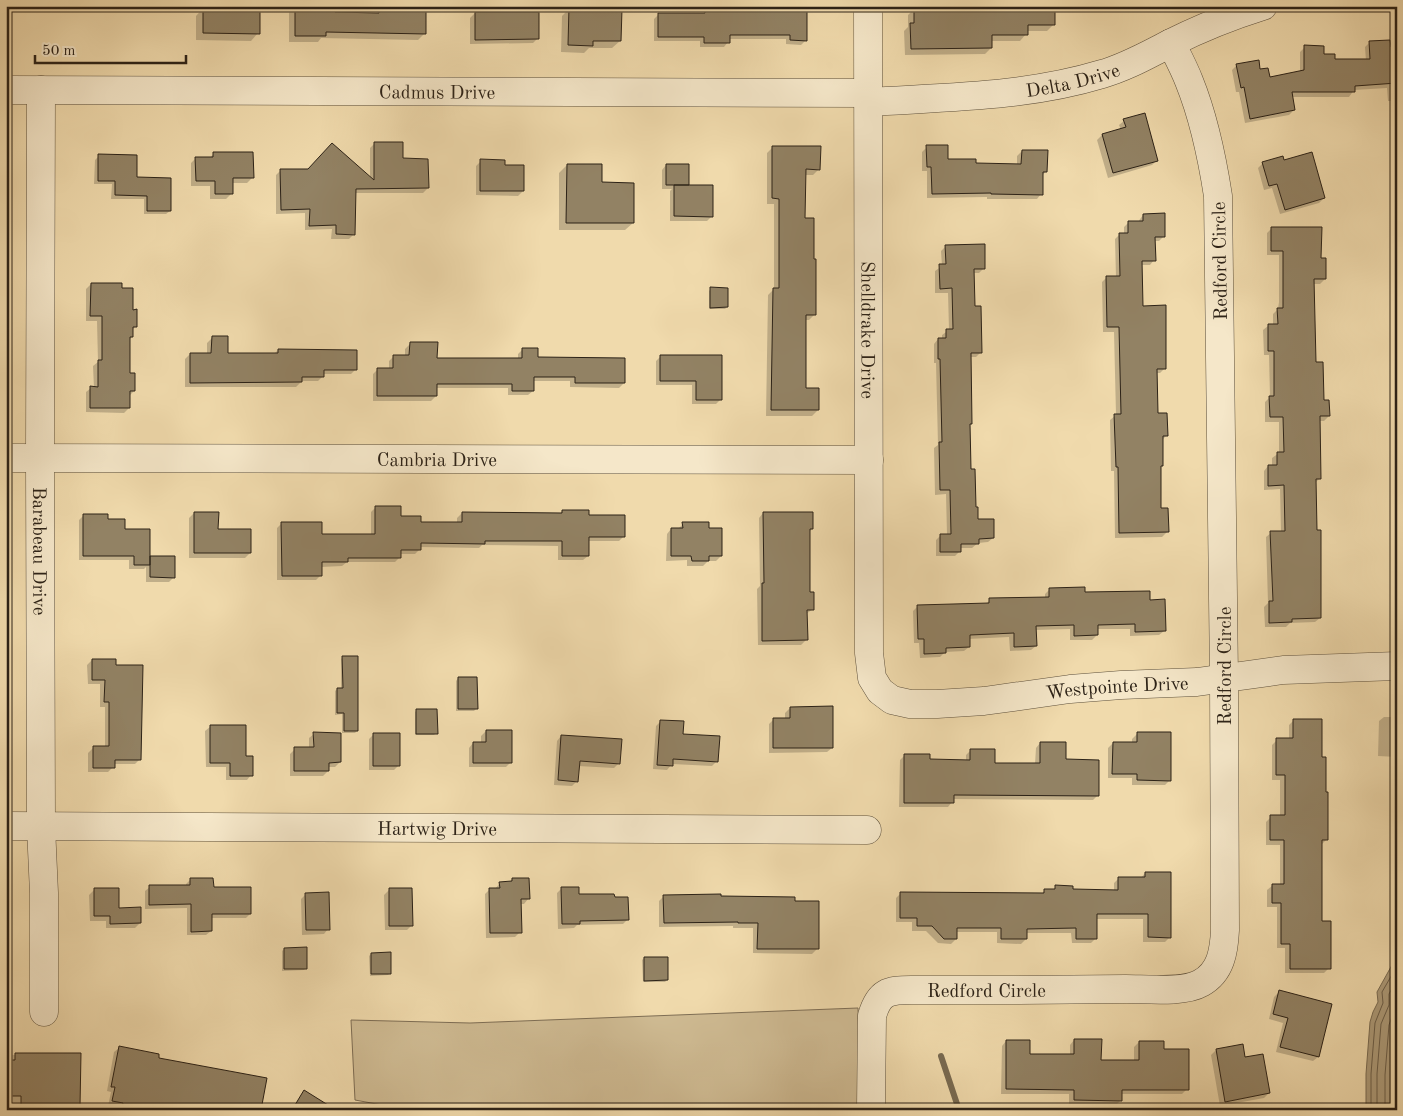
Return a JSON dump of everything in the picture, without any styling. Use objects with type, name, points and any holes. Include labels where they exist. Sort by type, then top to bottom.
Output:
[{"type":"street","name":"Shelldrake Drive","points":[[868,6],[869,653]]},
{"type":"street","name":"Delta Drive","points":[[869,97],[1002,94],[1052,87],[1118,69],[1171,43],[1238,14],[1263,6]]},
{"type":"street","name":"Redford Circle","points":[[871,1110],[872,1016],[875,1005],[880,997],[896,990],[1165,989],[1186,987],[1200,984],[1209,977],[1218,967],[1225,944],[1218,196],[1209,144],[1198,107],[1189,80],[1171,43]]},
{"type":"street","name":"Cadmus Drive","points":[[6,90],[869,97]]},
{"type":"street","name":"Barabeau Drive","points":[[40,90],[41,826],[44,893],[44,1012]]},
{"type":"street","name":"Cambria Drive","points":[[6,458],[869,460]]},
{"type":"street","name":"Westpointe Drive","points":[[869,653],[872,678],[880,691],[892,700],[910,704],[984,701],[1070,689],[1121,685],[1197,682],[1283,670],[1397,666]]},
{"type":"street","name":"Hartwig Drive","points":[[6,826],[867,830]]},
{"type":"shaded area","points":[[858,1008],[861,1110],[409,1110],[355,1100],[351,1020],[470,1023]]},
{"type":"water","points":[[1397,956],[1397,1110],[1366,1110],[1366,1074],[1370,1022],[1378,1002],[1377,992]]},
{"type":"building","points":[[260,6],[260,34],[203,33],[203,7]]},
{"type":"building","points":[[295,6],[335,6],[335,12],[379,13],[379,8],[426,6],[426,34],[326,32],[326,36],[295,36]]},
{"type":"building","points":[[613,6],[613,9],[622,9],[621,41],[593,41],[593,46],[568,45],[569,7]]},
{"type":"building","points":[[1055,6],[1055,25],[1028,25],[1028,35],[992,35],[992,48],[911,49],[910,23],[914,23],[914,7]]},
{"type":"building","points":[[705,8],[807,8],[807,41],[790,40],[790,35],[730,35],[730,43],[704,43],[704,37],[658,37],[658,13],[705,13]]},
{"type":"building","points":[[475,12],[539,12],[539,39],[475,40]]},
{"type":"building","points":[[1390,40],[1391,47],[1397,46],[1397,83],[1355,86],[1355,92],[1292,92],[1295,110],[1250,119],[1244,87],[1241,88],[1236,64],[1259,60],[1260,69],[1268,68],[1270,77],[1304,70],[1304,45],[1324,46],[1324,54],[1335,54],[1335,59],[1370,59],[1369,41]]},
{"type":"building","points":[[1145,113],[1158,161],[1113,173],[1102,134],[1126,127],[1123,119]]},
{"type":"building","points":[[374,142],[403,142],[403,158],[428,159],[429,188],[356,189],[355,235],[336,234],[336,225],[309,226],[310,209],[281,210],[280,169],[308,169],[332,143],[374,180]]},
{"type":"building","points":[[926,145],[948,145],[948,159],[976,159],[976,163],[1021,164],[1022,150],[1048,150],[1047,172],[1043,172],[1043,195],[991,193],[932,194],[931,167],[927,167]]},
{"type":"building","points":[[772,146],[821,146],[820,170],[806,169],[805,218],[814,218],[814,259],[816,259],[816,315],[806,315],[806,388],[819,388],[819,410],[771,410],[773,288],[779,288],[779,199],[772,198]]},
{"type":"building","points":[[213,152],[253,152],[254,178],[233,178],[233,194],[215,194],[215,181],[196,181],[195,157],[213,157]]},
{"type":"building","points":[[1312,152],[1325,198],[1285,210],[1277,184],[1269,186],[1262,162],[1283,156],[1284,160]]},
{"type":"building","points":[[98,154],[137,155],[137,177],[171,178],[171,211],[147,211],[147,196],[115,195],[115,181],[98,181]]},
{"type":"building","points":[[480,159],[505,160],[505,165],[524,165],[524,191],[480,191]]},
{"type":"building","points":[[567,164],[602,164],[602,182],[634,183],[634,223],[566,223]]},
{"type":"building","points":[[666,164],[689,164],[689,185],[666,185]]},
{"type":"building","points":[[674,185],[713,185],[713,217],[674,216]]},
{"type":"building","points":[[1165,213],[1165,237],[1155,237],[1156,261],[1142,261],[1143,306],[1166,305],[1166,369],[1157,369],[1158,413],[1167,413],[1168,436],[1163,436],[1163,466],[1161,466],[1161,508],[1168,508],[1169,532],[1119,533],[1118,467],[1116,467],[1114,414],[1121,414],[1119,327],[1107,327],[1106,276],[1120,276],[1119,233],[1128,233],[1128,221],[1143,221],[1143,214]]},
{"type":"building","points":[[1271,227],[1322,227],[1321,258],[1326,258],[1326,279],[1314,279],[1316,362],[1323,362],[1324,400],[1329,400],[1330,416],[1320,416],[1321,479],[1316,479],[1317,530],[1321,530],[1321,618],[1292,619],[1292,622],[1269,623],[1269,601],[1273,601],[1270,531],[1285,531],[1284,485],[1268,486],[1268,465],[1277,465],[1277,452],[1284,452],[1283,417],[1270,417],[1269,396],[1274,396],[1274,351],[1268,351],[1268,324],[1278,324],[1277,308],[1283,308],[1283,251],[1271,251]]},
{"type":"building","points":[[985,244],[985,269],[974,269],[975,306],[981,306],[982,353],[971,353],[971,469],[975,469],[978,519],[994,519],[994,538],[979,539],[979,544],[961,544],[961,552],[940,552],[940,534],[951,534],[950,490],[940,490],[939,442],[942,442],[938,338],[946,338],[946,329],[953,329],[952,288],[940,289],[939,264],[946,264],[945,245]]},
{"type":"building","points":[[91,283],[122,283],[122,288],[133,288],[133,310],[137,309],[137,327],[133,327],[133,337],[130,337],[130,373],[135,373],[135,391],[130,391],[130,408],[90,408],[90,386],[98,387],[98,360],[102,360],[102,316],[90,316]]},
{"type":"building","points":[[710,287],[728,288],[728,307],[710,308]]},
{"type":"building","points":[[212,336],[228,336],[228,353],[278,353],[278,349],[357,350],[357,370],[324,370],[324,377],[302,377],[302,382],[190,383],[190,353],[211,353]]},
{"type":"building","points":[[410,342],[438,342],[437,358],[522,358],[522,348],[538,348],[538,357],[625,358],[625,383],[575,383],[575,377],[534,377],[534,391],[512,391],[512,384],[437,384],[437,396],[377,396],[377,368],[393,368],[393,355],[409,355]]},
{"type":"building","points":[[660,355],[722,355],[722,400],[696,400],[696,381],[660,381]]},
{"type":"building","points":[[375,506],[401,506],[401,516],[421,516],[421,522],[462,522],[462,512],[562,513],[562,510],[589,510],[589,515],[625,515],[625,537],[589,537],[589,556],[562,556],[562,541],[485,541],[485,544],[421,543],[421,550],[401,550],[401,558],[348,558],[348,562],[322,562],[322,576],[282,576],[281,522],[322,522],[322,534],[375,534]]},
{"type":"building","points":[[194,512],[219,512],[218,529],[251,529],[251,553],[194,553]]},
{"type":"building","points":[[763,512],[813,512],[813,529],[810,529],[810,592],[814,592],[814,610],[807,610],[808,640],[762,641],[762,583],[764,583]]},
{"type":"building","points":[[83,514],[108,514],[108,519],[125,519],[125,529],[150,529],[150,565],[134,565],[134,556],[83,556]]},
{"type":"building","points":[[682,522],[709,522],[709,528],[722,528],[722,556],[709,556],[709,561],[692,561],[691,556],[671,556],[671,528],[683,528]]},
{"type":"building","points":[[150,556],[175,556],[175,578],[150,577]]},
{"type":"building","points":[[1085,587],[1085,592],[1150,591],[1150,600],[1165,599],[1166,631],[1135,632],[1135,624],[1098,625],[1098,635],[1074,636],[1074,625],[1036,626],[1037,646],[1014,647],[1014,633],[970,635],[970,647],[946,648],[946,653],[924,654],[924,639],[918,639],[917,605],[989,603],[989,598],[1049,597],[1049,588]]},
{"type":"building","points":[[342,656],[358,656],[358,731],[344,731],[344,713],[337,713],[337,688],[343,688]]},
{"type":"building","points":[[92,659],[116,659],[116,665],[143,665],[141,760],[115,760],[115,768],[93,768],[93,746],[109,746],[109,702],[104,702],[105,680],[92,680]]},
{"type":"building","points":[[458,677],[477,677],[478,709],[458,709]]},
{"type":"building","points":[[833,706],[833,748],[773,748],[773,718],[790,718],[790,707]]},
{"type":"building","points":[[416,709],[437,709],[438,734],[416,734]]},
{"type":"building","points":[[1293,719],[1322,719],[1322,757],[1326,757],[1326,792],[1328,792],[1328,840],[1322,840],[1322,921],[1331,921],[1331,969],[1290,969],[1290,944],[1281,944],[1281,903],[1272,903],[1272,884],[1284,884],[1284,840],[1270,840],[1270,815],[1285,815],[1285,775],[1276,775],[1276,738],[1293,738]]},
{"type":"building","points":[[660,720],[684,721],[683,734],[720,736],[718,762],[673,759],[673,766],[657,765]]},
{"type":"building","points":[[210,725],[246,725],[246,756],[253,756],[253,776],[230,776],[230,763],[210,763]]},
{"type":"building","points":[[486,730],[512,730],[512,763],[473,763],[473,742],[486,742]]},
{"type":"building","points":[[313,732],[341,733],[341,762],[329,763],[329,771],[294,771],[294,747],[314,747]]},
{"type":"building","points":[[1137,732],[1171,732],[1171,781],[1137,780],[1137,774],[1112,774],[1113,742],[1137,742]]},
{"type":"building","points":[[373,733],[400,733],[400,766],[373,766]]},
{"type":"building","points":[[561,735],[622,739],[620,764],[580,761],[578,782],[558,780]]},
{"type":"building","points":[[1040,742],[1066,742],[1066,759],[1099,760],[1099,796],[954,795],[954,803],[904,803],[904,754],[930,754],[930,759],[970,760],[970,749],[995,749],[995,763],[1040,763]]},
{"type":"building","points":[[1145,872],[1171,872],[1171,938],[1148,937],[1148,914],[1097,914],[1097,939],[1076,939],[1076,928],[1027,929],[1027,939],[1001,939],[1001,928],[957,928],[957,939],[944,939],[932,926],[917,926],[917,918],[900,918],[900,892],[1044,893],[1044,889],[1055,889],[1055,885],[1073,886],[1073,889],[1118,890],[1118,877],[1145,877]]},
{"type":"building","points":[[190,878],[213,878],[214,887],[251,887],[251,914],[212,914],[212,931],[191,932],[191,904],[149,905],[149,885],[190,885]]},
{"type":"building","points":[[512,878],[529,878],[530,899],[521,899],[522,933],[490,933],[489,888],[500,888],[499,882],[512,881]]},
{"type":"building","points":[[561,887],[579,887],[579,894],[614,894],[615,897],[628,897],[629,920],[580,921],[580,924],[562,924]]},
{"type":"building","points":[[94,888],[119,888],[119,908],[141,907],[141,923],[110,924],[110,916],[94,916]]},
{"type":"building","points":[[389,888],[412,888],[413,926],[389,926]]},
{"type":"building","points":[[329,892],[330,930],[306,930],[305,893]]},
{"type":"building","points":[[721,894],[721,896],[795,897],[795,901],[819,901],[819,949],[757,949],[758,923],[664,923],[663,895]]},
{"type":"building","points":[[307,947],[307,969],[284,969],[284,948]]},
{"type":"building","points":[[391,952],[391,974],[371,974],[371,953]]},
{"type":"building","points":[[644,957],[668,957],[668,980],[644,981]]},
{"type":"building","points":[[1279,990],[1332,1004],[1319,1057],[1280,1047],[1288,1018],[1273,1014]]},
{"type":"building","points":[[1074,1039],[1102,1039],[1101,1060],[1139,1060],[1139,1041],[1164,1041],[1164,1049],[1189,1049],[1189,1090],[1122,1090],[1122,1101],[1074,1100],[1074,1090],[1006,1089],[1006,1040],[1030,1040],[1030,1054],[1074,1054]]},
{"type":"building","points":[[1243,1044],[1245,1057],[1263,1054],[1270,1093],[1225,1102],[1216,1049]]},
{"type":"building","points":[[119,1046],[159,1054],[159,1058],[267,1078],[261,1110],[121,1110],[123,1103],[112,1101],[115,1087],[111,1087]]},
{"type":"building","points":[[15,1053],[81,1053],[80,1106],[68,1106],[68,1110],[21,1110],[21,1096],[6,1096],[6,1060],[15,1060]]},
{"type":"building","points":[[304,1090],[336,1110],[292,1110]]},
{"type":"waterway","points":[[941,1056],[959,1110]]}]
